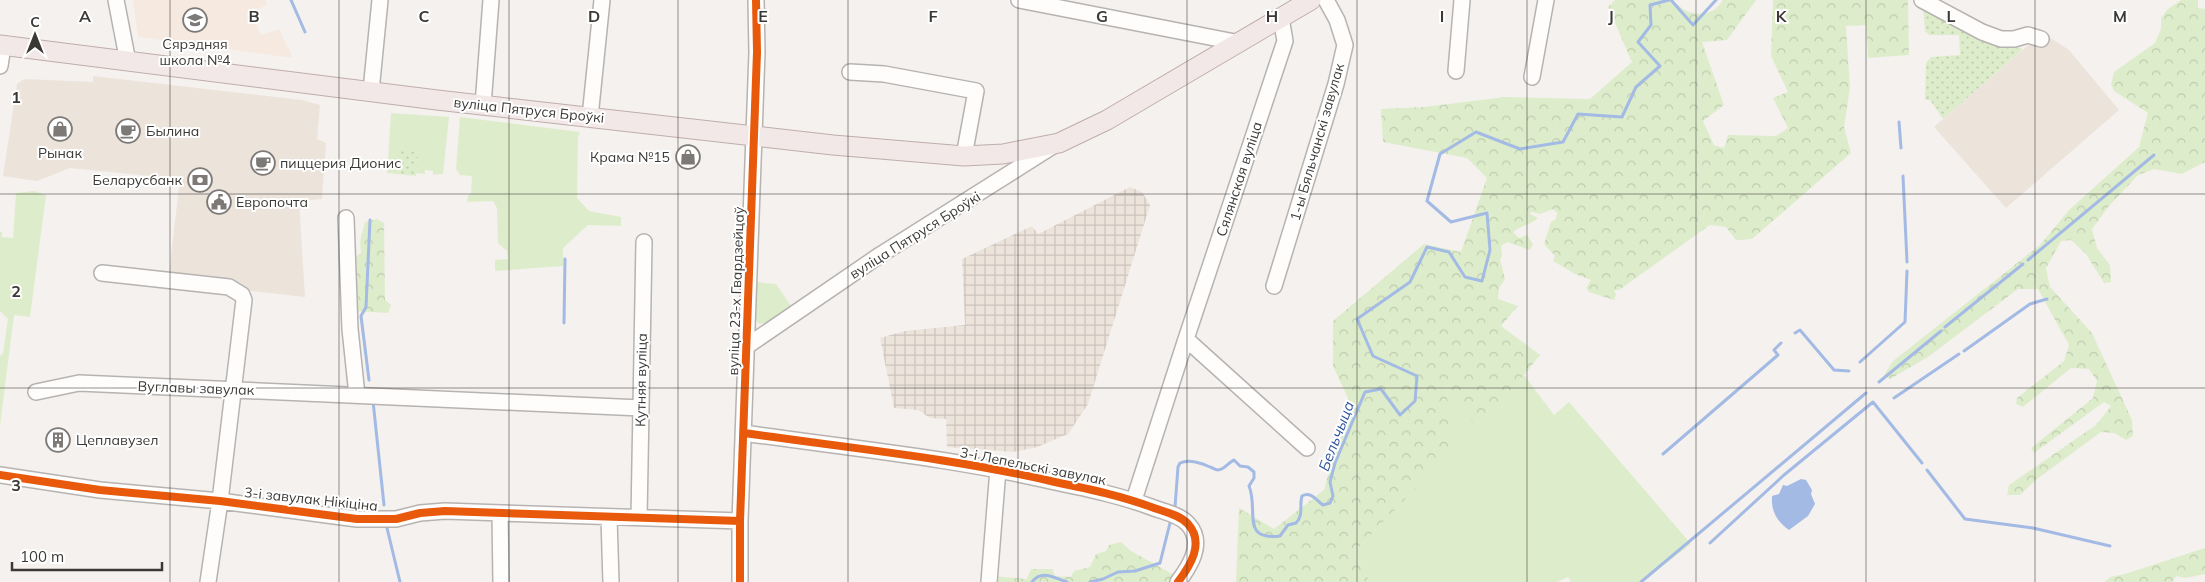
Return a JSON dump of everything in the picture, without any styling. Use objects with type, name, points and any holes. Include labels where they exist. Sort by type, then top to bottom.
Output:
[{"type":"main road","name":"вуліца Пятруся Броўкі","points":[[1,46],[754,136],[964,156],[1003,154],[1059,143],[1107,120],[1240,43],[1307,1]]},
{"type":"street","points":[[116,0],[128,62]]},
{"type":"street","points":[[371,91],[380,0]]},
{"type":"street","points":[[483,105],[492,0]]},
{"type":"street","points":[[590,117],[602,0]]},
{"type":"street","name":"вуліца 23-х Гвардзейцаў","points":[[740,582],[740,521],[757,52],[756,0]]},
{"type":"street","points":[[1025,0],[1240,43]]},
{"type":"street","name":"1-ы Бяльчанскі завулак","points":[[1274,286],[1336,84],[1345,45],[1337,20],[1326,0]]},
{"type":"street","points":[[1456,71],[1462,0]]},
{"type":"street","points":[[1532,77],[1546,0]]},
{"type":"street","points":[[1922,0],[1982,32],[2001,39],[2014,39],[2028,35],[2041,39]]},
{"type":"street","name":"Сялянская вуліца","points":[[1134,500],[1285,40],[1281,18]]},
{"type":"street","points":[[0,66],[1,46]]},
{"type":"street","points":[[850,72],[884,74],[976,91],[964,156]]},
{"type":"street","name":"вуліца Пятруся Броўкі","points":[[746,346],[880,255],[1059,143]]},
{"type":"street","points":[[346,218],[350,329],[357,395]]},
{"type":"street","name":"Кутняя вуліца","points":[[639,518],[644,242]]},
{"type":"street","points":[[102,273],[229,287],[242,295],[244,306],[208,582]]},
{"type":"street","points":[[1186,339],[1307,448]]},
{"type":"street","name":"Вуглавы завулак","points":[[36,392],[79,383],[640,408]]},
{"type":"street","name":"3-і Лепельскі завулак","points":[[744,433],[998,469],[1134,500],[1180,518],[1192,530],[1196,540],[1196,549],[1192,560],[1178,582]]},
{"type":"street","points":[[989,582],[998,469]]},
{"type":"street","name":"3-і завулак Нікіціна","points":[[0,475],[100,490],[220,501],[357,519],[396,519],[420,513],[445,511],[740,521]]},
{"type":"street","points":[[500,513],[501,582]]},
{"type":"street","points":[[609,518],[611,582]]},
{"type":"shaded area","name":"Сярэдняя школа №4","points":[[133,0],[265,0],[267,5],[251,12],[261,35],[279,29],[293,58],[138,37]]},
{"type":"shaded area","points":[[2046,35],[2069,50],[2119,110],[2006,208],[1934,127],[2033,41]]},
{"type":"shaded area","points":[[93,76],[302,100],[320,105],[317,139],[326,143],[322,199],[299,201],[305,297],[251,291],[242,284],[230,279],[169,273],[180,179],[70,168],[37,181],[3,176],[17,84],[24,79],[93,82]]},
{"type":"shaded area","points":[[1130,187],[1142,192],[1150,205],[1088,404],[1068,434],[1037,447],[1013,452],[947,447],[946,419],[930,418],[918,410],[894,408],[880,338],[905,331],[965,325],[962,259],[1032,226],[1038,234]]},
{"type":"green space","points":[[1615,0],[1673,0],[1681,8],[1698,14],[1710,12],[1723,0],[1756,0],[1727,40],[1702,42],[1724,105],[1703,121],[1714,145],[1724,148],[1728,135],[1776,136],[1788,128],[1773,98],[1788,92],[1771,56],[1773,0],[1908,0],[1909,55],[1868,58],[1866,25],[1846,26],[1850,88],[1844,127],[1851,153],[1752,239],[1736,240],[1726,227],[1710,225],[1619,290],[1614,290],[1616,294],[1614,300],[1589,292],[1586,288],[1591,280],[1575,274],[1553,261],[1555,256],[1544,244],[1551,222],[1556,219],[1557,213],[1553,209],[1540,214],[1531,212],[1530,214],[1538,218],[1513,232],[1519,238],[1527,235],[1533,244],[1530,250],[1507,242],[1501,246],[1502,255],[1500,260],[1505,279],[1499,288],[1498,299],[1518,306],[1501,326],[1540,355],[1479,431],[1446,386],[1453,450],[1354,552],[1370,582],[1236,582],[1239,508],[1274,529],[1324,490],[1348,398],[1333,366],[1333,321],[1424,244],[1461,252],[1487,178],[1467,158],[1383,142],[1381,109],[1424,107],[1505,97],[1590,99],[1632,62],[1608,7]]},
{"type":"green space","points":[[2181,0],[2198,0],[2198,8],[2205,9],[2205,162],[2182,174],[2154,169],[2138,175],[2109,206],[2092,229],[2097,248],[2110,265],[2111,282],[2104,283],[2086,254],[2071,240],[2061,241],[2046,268],[2050,287],[2092,333],[2132,420],[2133,436],[2126,440],[2114,433],[2101,432],[2037,479],[2020,495],[2007,495],[2009,485],[2096,425],[2111,406],[2104,402],[2034,453],[2031,448],[2093,398],[2097,381],[2089,369],[2071,368],[2023,407],[2016,404],[2017,398],[2064,361],[2069,345],[2038,289],[2018,289],[1928,357],[1890,379],[1884,375],[1893,361],[2040,245],[2069,210],[2139,147],[2148,113],[2114,91],[2111,84],[2114,72],[2155,43],[2161,29],[2161,18],[2168,9]]},
{"type":"green space","points":[[1923,7],[1983,39],[2022,48],[2021,51],[1943,119],[1930,100],[1925,100],[1926,63],[1931,57],[1960,55],[1959,35],[1929,35],[1925,31]]},
{"type":"green space","points":[[391,113],[449,117],[443,174],[433,175],[433,171],[425,170],[425,174],[416,173],[418,152],[401,151],[398,174],[387,173]]},
{"type":"green space","points":[[460,117],[580,132],[578,137],[577,198],[589,211],[621,217],[621,226],[588,225],[563,248],[563,266],[495,271],[495,260],[508,259],[507,251],[498,243],[497,208],[493,201],[467,202],[468,196],[471,194],[472,176],[460,175],[456,169]]},
{"type":"green space","points":[[400,150],[418,152],[416,176],[398,174]]},
{"type":"green space","points":[[34,191],[46,195],[30,317],[14,315],[0,426],[0,356],[3,353],[8,319],[0,311],[0,232],[2,232],[2,237],[13,238],[16,193]]},
{"type":"green space","points":[[377,219],[384,223],[385,300],[391,305],[388,313],[355,311],[354,257],[361,254],[360,241],[365,222]]},
{"type":"green space","points":[[755,282],[776,284],[791,306],[768,322],[759,324],[754,318]]},
{"type":"green space","points":[[1524,375],[1554,415],[1569,402],[1691,544],[1642,582],[1571,582],[1568,577],[1557,582],[1370,582],[1354,552],[1452,450],[1446,385],[1479,430]]},
{"type":"green space","points":[[1121,542],[1131,551],[1187,582],[992,582],[993,576],[1027,579],[1031,569],[1052,569],[1055,576],[1071,577],[1074,571],[1090,567],[1096,554],[1106,551],[1109,545]]},
{"type":"green space","points":[[2205,548],[2205,574],[2185,578],[2176,576],[2172,582],[2105,582],[2110,577],[2125,574]]},
{"type":"water","points":[[1801,479],[1806,480],[1812,490],[1811,494],[1815,504],[1808,516],[1789,530],[1776,516],[1772,496],[1779,494],[1783,485],[1787,486]]},
{"type":"waterway","points":[[291,0],[305,32]]},
{"type":"waterway","name":"Бельчыца","points":[[1175,507],[1178,467],[1180,463],[1187,461],[1203,464],[1218,470],[1234,460],[1240,466],[1248,467],[1254,472],[1254,478],[1249,486],[1252,495],[1253,522],[1255,529],[1260,534],[1280,536],[1288,525],[1296,523],[1301,513],[1302,496],[1311,495],[1323,505],[1330,503],[1333,496],[1330,482],[1335,463],[1365,392],[1381,389],[1400,415],[1415,401],[1417,376],[1373,356],[1357,319],[1410,282],[1427,247],[1449,252],[1465,277],[1482,281],[1490,250],[1487,213],[1451,222],[1427,201],[1440,154],[1476,132],[1520,149],[1563,142],[1578,114],[1622,117],[1636,87],[1660,66],[1638,42],[1651,25],[1650,5],[1669,0]]},
{"type":"waterway","name":"Бельчыца","points":[[1671,0],[1693,25],[1716,0]]},
{"type":"waterway","points":[[1899,122],[1901,148]]},
{"type":"waterway","points":[[2028,260],[2154,155]]},
{"type":"waterway","points":[[1903,176],[1907,262]]},
{"type":"waterway","points":[[369,380],[361,316],[366,307],[370,220]]},
{"type":"waterway","points":[[564,323],[565,259]]},
{"type":"waterway","points":[[1945,327],[2023,264]]},
{"type":"waterway","points":[[1860,362],[1905,322],[1907,271]]},
{"type":"waterway","points":[[1964,351],[2030,304],[2047,299]]},
{"type":"waterway","points":[[1795,333],[1800,330],[1834,370],[1849,371]]},
{"type":"waterway","points":[[1879,382],[1941,331]]},
{"type":"waterway","points":[[1663,454],[1778,355],[1774,350],[1781,343]]},
{"type":"waterway","points":[[1894,398],[1959,354]]},
{"type":"waterway","points":[[1641,582],[1866,393]]},
{"type":"waterway","points":[[373,401],[384,505]]},
{"type":"waterway","points":[[1710,543],[1784,475],[1873,402],[1922,463]]},
{"type":"waterway","points":[[1927,470],[1965,519],[2033,528],[2110,546]]},
{"type":"waterway","name":"Бельчыца","points":[[1090,582],[1103,579],[1118,572],[1135,571],[1160,563],[1170,523]]},
{"type":"waterway","points":[[387,528],[400,582]]},
{"type":"waterway","name":"Бельчыца","points":[[1032,582],[1044,575],[1067,582]]},
{"type":"cycle path","points":[[740,582],[740,521],[757,52],[756,0]]},
{"type":"cycle path","points":[[744,433],[978,466],[1105,493],[1167,512],[1181,518],[1188,524],[1193,531],[1195,539],[1194,554],[1191,562],[1178,582]]},
{"type":"cycle path","points":[[0,475],[100,490],[220,501],[357,519],[396,519],[420,513],[445,511],[740,521]]},
{"type":"place","name":"Сярэдняя школа №4","points":[[195,20]]},
{"type":"place","name":"Рынак","points":[[60,129]]},
{"type":"place","name":"Былина","points":[[128,131]]},
{"type":"place","name":"Крама №15","points":[[688,157]]},
{"type":"place","name":"пиццерия Дионис","points":[[263,163]]},
{"type":"place","name":"Беларусбанк","points":[[200,180]]},
{"type":"place","name":"Европочта","points":[[219,202]]},
{"type":"place","name":"Цеплавузел","points":[[58,440]]}]
